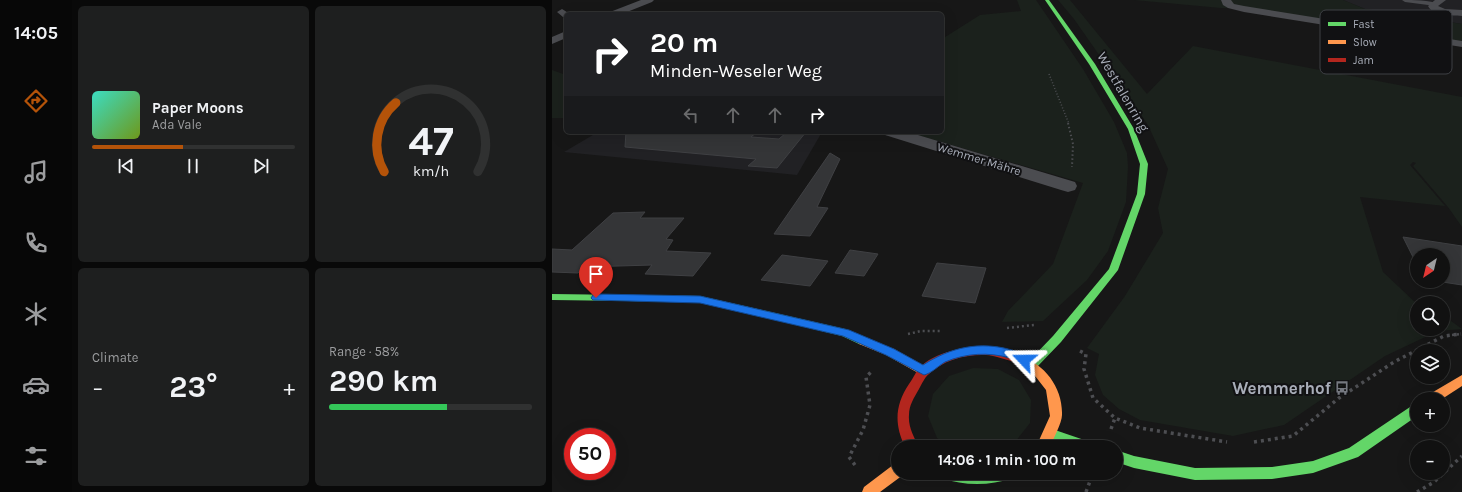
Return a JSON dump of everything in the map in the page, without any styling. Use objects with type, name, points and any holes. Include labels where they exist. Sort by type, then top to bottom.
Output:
[{"type":"main road","name":"Westfalenring","points":[[1032,365],[1057,339],[1114,270],[1141,194],[1144,164],[1131,129],[1092,64],[1047,0]]},
{"type":"main road","points":[[552,297],[700,299],[845,333],[890,352],[924,371]]},
{"type":"main road","points":[[907,440],[902,420],[904,402],[912,385],[924,371],[940,360],[958,353],[978,349],[997,350],[1010,354],[1032,365],[1044,376],[1052,389],[1056,404],[1057,419],[1052,435],[1049,440]]},
{"type":"main road","points":[[1443,392],[1462,380]]},
{"type":"main road","points":[[1123,458],[1134,462],[1195,474],[1272,473],[1306,468],[1353,454],[1410,414]]},
{"type":"main road","points":[[1052,435],[1067,440]]},
{"type":"main road","points":[[870,491],[891,475]]},
{"type":"street","points":[[618,12],[650,0]]},
{"type":"street","points":[[1448,0],[1462,7]]},
{"type":"street","points":[[1226,1],[1231,6],[1320,22]]},
{"type":"street","points":[[1438,2],[1433,6],[1438,10]]},
{"type":"street","points":[[1452,12],[1462,13]]},
{"type":"street","points":[[552,41],[564,35]]},
{"type":"street","points":[[1452,42],[1462,44]]},
{"type":"street","name":"Wemmer Mähre","points":[[898,134],[1068,186]]},
{"type":"lane","points":[[1406,0],[1438,2]]},
{"type":"path","points":[[1049,74],[1067,113],[1075,157],[1068,186]]},
{"type":"path","points":[[1246,443],[1293,436],[1338,398],[1394,362],[1444,336],[1462,334]]},
{"type":"path","points":[[870,491],[849,457],[863,430],[870,406],[866,377],[890,352]]},
{"type":"path","points":[[1115,418],[1140,428],[1231,443]]},
{"type":"path","points":[[1416,492],[1434,482],[1462,456]]},
{"type":"path","points":[[1086,492],[1090,480]]},
{"type":"shaded area","points":[[1017,0],[1036,0],[1083,69],[1114,122],[1127,153],[1128,167],[1126,202],[1108,251],[1087,280],[1043,321],[1002,322],[1008,311],[1053,264],[1083,183],[914,134],[944,134],[944,38],[980,15],[1021,11]]},
{"type":"shaded area","points":[[1058,0],[1070,0],[1147,94],[1193,46],[1320,70],[1320,74],[1341,74],[1462,97],[1462,227],[1448,207],[1413,166],[1416,163],[1413,162],[1410,165],[1445,206],[1360,197],[1383,272],[1410,297],[1410,336],[1427,336],[1385,356],[1284,425],[1233,436],[1140,420],[1119,409],[1103,395],[1095,375],[1099,354],[1087,348],[1125,296],[1163,233],[1158,208],[1168,169],[1148,125],[1074,19]]},
{"type":"shaded area","points":[[1134,0],[1343,0],[1371,10],[1320,10],[1320,20],[1245,8],[1221,8]]},
{"type":"shaded area","points":[[1343,0],[1462,0],[1462,24],[1452,22],[1452,10],[1365,9]]},
{"type":"shaded area","points":[[1452,22],[1462,24],[1462,42],[1452,40]]},
{"type":"shaded area","points":[[552,70],[564,74],[564,118],[552,118]]},
{"type":"shaded area","points":[[595,134],[821,134],[797,175],[564,152]]},
{"type":"shaded area","points":[[1450,321],[1451,321],[1462,329],[1450,330]]},
{"type":"shaded area","points":[[973,368],[998,369],[1019,380],[1031,400],[1030,423],[1017,440],[940,440],[937,438],[928,416],[933,394],[949,376]]},
{"type":"building","points":[[626,134],[755,134],[751,137],[779,139],[785,134],[804,134],[777,168],[748,166],[756,159],[625,147]]},
{"type":"building","points":[[830,153],[840,159],[817,207],[828,208],[810,236],[774,234]]},
{"type":"building","points":[[645,212],[640,218],[684,218],[666,239],[673,240],[666,251],[711,253],[693,276],[645,274],[652,265],[585,267],[578,273],[552,272],[552,249],[572,250],[613,213]]},
{"type":"building","points":[[1403,237],[1462,246],[1462,285],[1450,283],[1450,248],[1410,248],[1410,251]]},
{"type":"building","points":[[850,250],[878,254],[864,276],[835,273]]},
{"type":"building","points":[[782,255],[828,261],[810,286],[761,280]]},
{"type":"building","points":[[937,263],[986,268],[975,303],[922,296]]},
{"type":"traffic: fast","points":[[1032,365],[1057,339],[1113,270],[1141,194],[1144,164],[1131,129],[1092,64],[1047,0]]},
{"type":"traffic: fast","points":[[552,297],[700,299],[845,333],[863,341]]},
{"type":"traffic: fast","points":[[1123,458],[1134,462],[1195,474],[1272,473],[1313,467],[1353,453],[1410,414]]},
{"type":"traffic: fast","points":[[1052,435],[1067,440]]},
{"type":"traffic: slow","points":[[863,341],[890,352],[924,371]]},
{"type":"traffic: slow","points":[[1020,360],[1036,369],[1052,389],[1056,416],[1046,440]]},
{"type":"traffic: slow","points":[[1443,392],[1462,380]]},
{"type":"traffic: slow","points":[[869,492],[891,475]]},
{"type":"traffic: jam","points":[[908,440],[903,423],[904,408],[906,400],[920,375],[926,369],[949,356],[973,351],[985,350],[997,352],[1020,360]]},
{"type":"place","name":"Wemmerhof","points":[[1342,388]]},
{"type":"route","points":[[596,298],[700,299],[845,333],[890,352],[924,371],[940,360],[958,353],[978,349],[997,350],[1024,360]]}]
